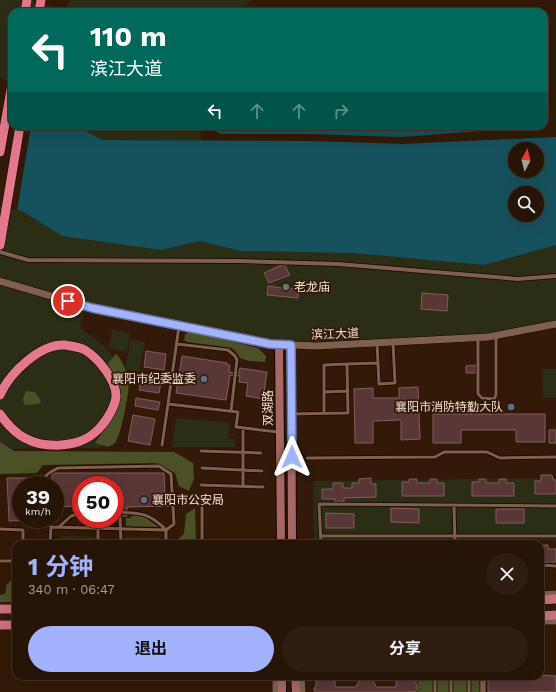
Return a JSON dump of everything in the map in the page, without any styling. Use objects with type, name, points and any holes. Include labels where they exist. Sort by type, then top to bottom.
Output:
[{"type":"highway","points":[[0,152],[8,107]]},
{"type":"highway","points":[[0,245],[19,130]]},
{"type":"highway","points":[[0,394],[4,385],[22,364],[42,350],[63,345],[84,349],[98,361],[111,377],[116,397],[108,418],[96,434],[76,445],[52,446],[24,439],[9,427],[0,414]]},
{"type":"main road","name":"双湖路","points":[[279,344],[281,540]]},
{"type":"main road","name":"双湖路","points":[[291,345],[292,540]]},
{"type":"main road","points":[[544,600],[556,599]]},
{"type":"main road","points":[[0,604],[12,604]]},
{"type":"main road","points":[[0,609],[12,608]]},
{"type":"main road","points":[[544,616],[556,615]]},
{"type":"main road","points":[[0,625],[12,625]]},
{"type":"main road","points":[[0,632],[12,631]]},
{"type":"main road","points":[[282,680],[282,692]]},
{"type":"main road","points":[[295,680],[296,692]]},
{"type":"street","points":[[0,252],[28,260],[298,263],[344,265],[518,279],[556,276]]},
{"type":"street","name":"滨江大道","points":[[0,281],[92,308],[270,344],[316,346],[478,338],[496,336],[556,324]]},
{"type":"street","points":[[544,595],[556,594]]},
{"type":"street","points":[[544,621],[556,621]]},
{"type":"street","points":[[276,680],[276,692]]},
{"type":"street","points":[[301,680],[302,692]]},
{"type":"street","points":[[483,680],[483,692]]},
{"type":"lane","points":[[162,444],[180,325]]},
{"type":"lane","points":[[478,338],[478,394],[482,398],[494,398],[496,395],[496,336]]},
{"type":"lane","points":[[378,343],[379,384],[395,383],[393,342]]},
{"type":"lane","points":[[177,344],[228,350],[235,356],[237,360],[230,411]]},
{"type":"lane","points":[[324,413],[324,365],[378,363]]},
{"type":"lane","points":[[292,414],[348,413],[347,364]]},
{"type":"lane","points":[[324,392],[348,391]]},
{"type":"lane","points":[[168,404],[238,412],[236,428],[280,432]]},
{"type":"lane","points":[[243,428],[243,486]]},
{"type":"lane","points":[[201,451],[261,453]]},
{"type":"lane","points":[[307,458],[435,457],[444,452],[487,452],[500,458],[556,457]]},
{"type":"lane","points":[[45,476],[47,473],[58,468],[159,466],[171,474],[174,524],[166,530],[98,528],[98,540]]},
{"type":"lane","points":[[202,468],[262,471]]},
{"type":"lane","points":[[201,485],[263,487]]},
{"type":"lane","points":[[321,540],[319,504],[556,506]]},
{"type":"lane","points":[[454,505],[455,540]]},
{"type":"lane","points":[[202,507],[202,540]]},
{"type":"lane","points":[[124,512],[139,513],[150,516],[166,530],[166,540]]},
{"type":"lane","points":[[64,522],[72,516]]},
{"type":"lane","points":[[50,528],[50,540]]},
{"type":"lane","points":[[0,529],[23,530],[22,540]]},
{"type":"lane","points":[[120,529],[121,540]]},
{"type":"lane","points":[[321,536],[556,536]]},
{"type":"lane","points":[[0,561],[12,561]]},
{"type":"lane","points":[[544,565],[556,566]]},
{"type":"lane","points":[[435,680],[435,692]]},
{"type":"lane","points":[[451,680],[451,692]]},
{"type":"lane","points":[[469,680],[469,692]]},
{"type":"green space","points":[[0,0],[32,0],[56,8],[8,8],[8,84],[0,79]]},
{"type":"green space","points":[[70,0],[251,0],[244,8],[66,8]]},
{"type":"green space","points":[[84,130],[201,130],[202,141],[102,140]]},
{"type":"green space","points":[[0,204],[22,211],[62,236],[161,250],[200,241],[240,251],[353,253],[484,265],[556,245],[556,327],[488,337],[279,345],[86,306],[80,328],[102,344],[117,361],[128,390],[117,427],[101,448],[0,449]]},
{"type":"green space","points":[[112,329],[130,333],[127,352],[109,349]]},
{"type":"green space","points":[[189,331],[258,348],[266,356],[265,362],[249,361],[240,358],[232,348],[187,342],[184,340],[185,335]]},
{"type":"green space","points":[[131,339],[145,342],[139,372],[125,369]]},
{"type":"green space","points":[[116,354],[126,371],[129,387],[119,434],[115,442],[108,447],[95,443],[108,425],[119,403],[120,389],[108,363]]},
{"type":"green space","points":[[542,369],[556,369],[556,398],[543,398]]},
{"type":"green space","points":[[26,391],[35,392],[41,401],[39,404],[24,405],[23,399]]},
{"type":"green space","points":[[176,418],[230,423],[228,439],[236,439],[235,447],[172,447]]},
{"type":"green space","points":[[0,442],[14,451],[174,452],[193,463],[194,479],[189,491],[179,486],[175,473],[155,463],[43,465],[37,473],[0,474]]},
{"type":"green space","points":[[556,478],[556,540],[314,540],[313,481]]},
{"type":"green space","points":[[195,508],[196,540],[178,540],[184,534],[186,514]]},
{"type":"green space","points":[[131,516],[143,516],[159,527],[126,526],[126,518],[131,518]]},
{"type":"green space","points":[[62,536],[96,537],[96,540],[59,540]]},
{"type":"green space","points":[[124,537],[161,537],[162,540],[124,540]]},
{"type":"green space","points":[[12,581],[12,602],[0,602],[0,595],[5,594],[7,584]]},
{"type":"green space","points":[[418,680],[480,680],[480,692],[417,692]]},
{"type":"water","points":[[449,7],[458,8],[432,8]]},
{"type":"water","points":[[0,79],[8,110],[8,130],[84,130],[102,140],[309,141],[402,144],[556,137],[556,245],[484,265],[353,253],[240,251],[200,241],[161,250],[62,236],[22,211],[0,204]]},
{"type":"water","points":[[214,130],[493,130],[402,137],[310,134],[220,134]]},
{"type":"pier","points":[[0,77],[8,82],[8,130],[30,130],[17,211],[0,206]]},
{"type":"building","points":[[284,264],[290,275],[269,283],[264,273]]},
{"type":"building","points":[[268,286],[289,289],[298,288],[298,298],[267,295]]},
{"type":"building","points":[[422,293],[448,295],[447,311],[421,309]]},
{"type":"building","points":[[146,351],[166,354],[164,370],[144,367]]},
{"type":"building","name":"襄阳市纪委监委","points":[[182,356],[227,363],[227,365],[230,365],[229,372],[239,373],[240,368],[267,372],[263,399],[246,396],[248,383],[239,382],[240,376],[230,375],[226,400],[176,393]]},
{"type":"building","points":[[476,365],[476,373],[466,373],[466,366]]},
{"type":"building","points":[[142,374],[162,377],[159,393],[139,390]]},
{"type":"building","points":[[418,387],[420,439],[401,440],[401,420],[373,421],[373,443],[355,443],[354,389],[373,388],[373,398],[399,398],[399,388]]},
{"type":"building","points":[[136,398],[160,402],[158,410],[135,406]]},
{"type":"building","points":[[433,414],[545,414],[545,442],[516,442],[516,430],[461,430],[461,443],[433,443]]},
{"type":"building","points":[[133,415],[155,419],[150,445],[128,441]]},
{"type":"building","points":[[549,430],[556,430],[556,443],[549,443]]},
{"type":"building","name":"襄阳市公安局","points":[[52,473],[164,473],[165,494],[172,494],[172,506],[127,507],[127,516],[124,516],[124,476],[72,476],[72,506],[64,507],[64,476],[52,476]]},
{"type":"building","points":[[541,475],[552,475],[553,480],[556,480],[556,494],[535,494],[535,481],[541,481]]},
{"type":"building","points":[[7,478],[12,478],[12,521],[9,521]]},
{"type":"building","points":[[371,478],[371,484],[376,484],[376,497],[344,498],[344,502],[335,502],[335,499],[322,499],[322,489],[333,489],[333,483],[343,483],[343,488],[352,488],[352,483],[359,483],[359,479]]},
{"type":"building","points":[[409,479],[417,479],[417,483],[430,483],[430,479],[437,479],[437,483],[444,483],[444,496],[402,496],[402,482],[409,482]]},
{"type":"building","points":[[479,479],[486,479],[486,483],[499,483],[499,479],[506,479],[506,483],[514,483],[514,496],[472,496],[472,482],[479,482]]},
{"type":"building","points":[[391,508],[419,509],[419,523],[391,522]]},
{"type":"building","points":[[496,509],[524,509],[524,523],[496,523]]},
{"type":"building","points":[[326,513],[354,514],[354,528],[326,528]]},
{"type":"building","points":[[544,545],[548,545],[548,549],[556,549],[556,562],[544,562]]},
{"type":"building","points":[[544,675],[556,676],[556,692],[488,692],[488,680],[544,680]]},
{"type":"building","points":[[316,680],[334,680],[335,687],[356,687],[360,680],[373,680],[376,687],[396,687],[397,680],[416,680],[417,689],[415,692],[315,692],[314,688],[316,686]]},
{"type":"place","name":"老龙庙","points":[[286,287]]},
{"type":"place","name":"襄阳市纪委监委","points":[[204,379]]},
{"type":"place","name":"襄阳市消防特勤大队","points":[[511,407]]},
{"type":"place","name":"襄阳市公安局","points":[[144,500]]},
{"type":"route","points":[[68,301],[92,308],[270,344],[291,345],[292,457]]}]
